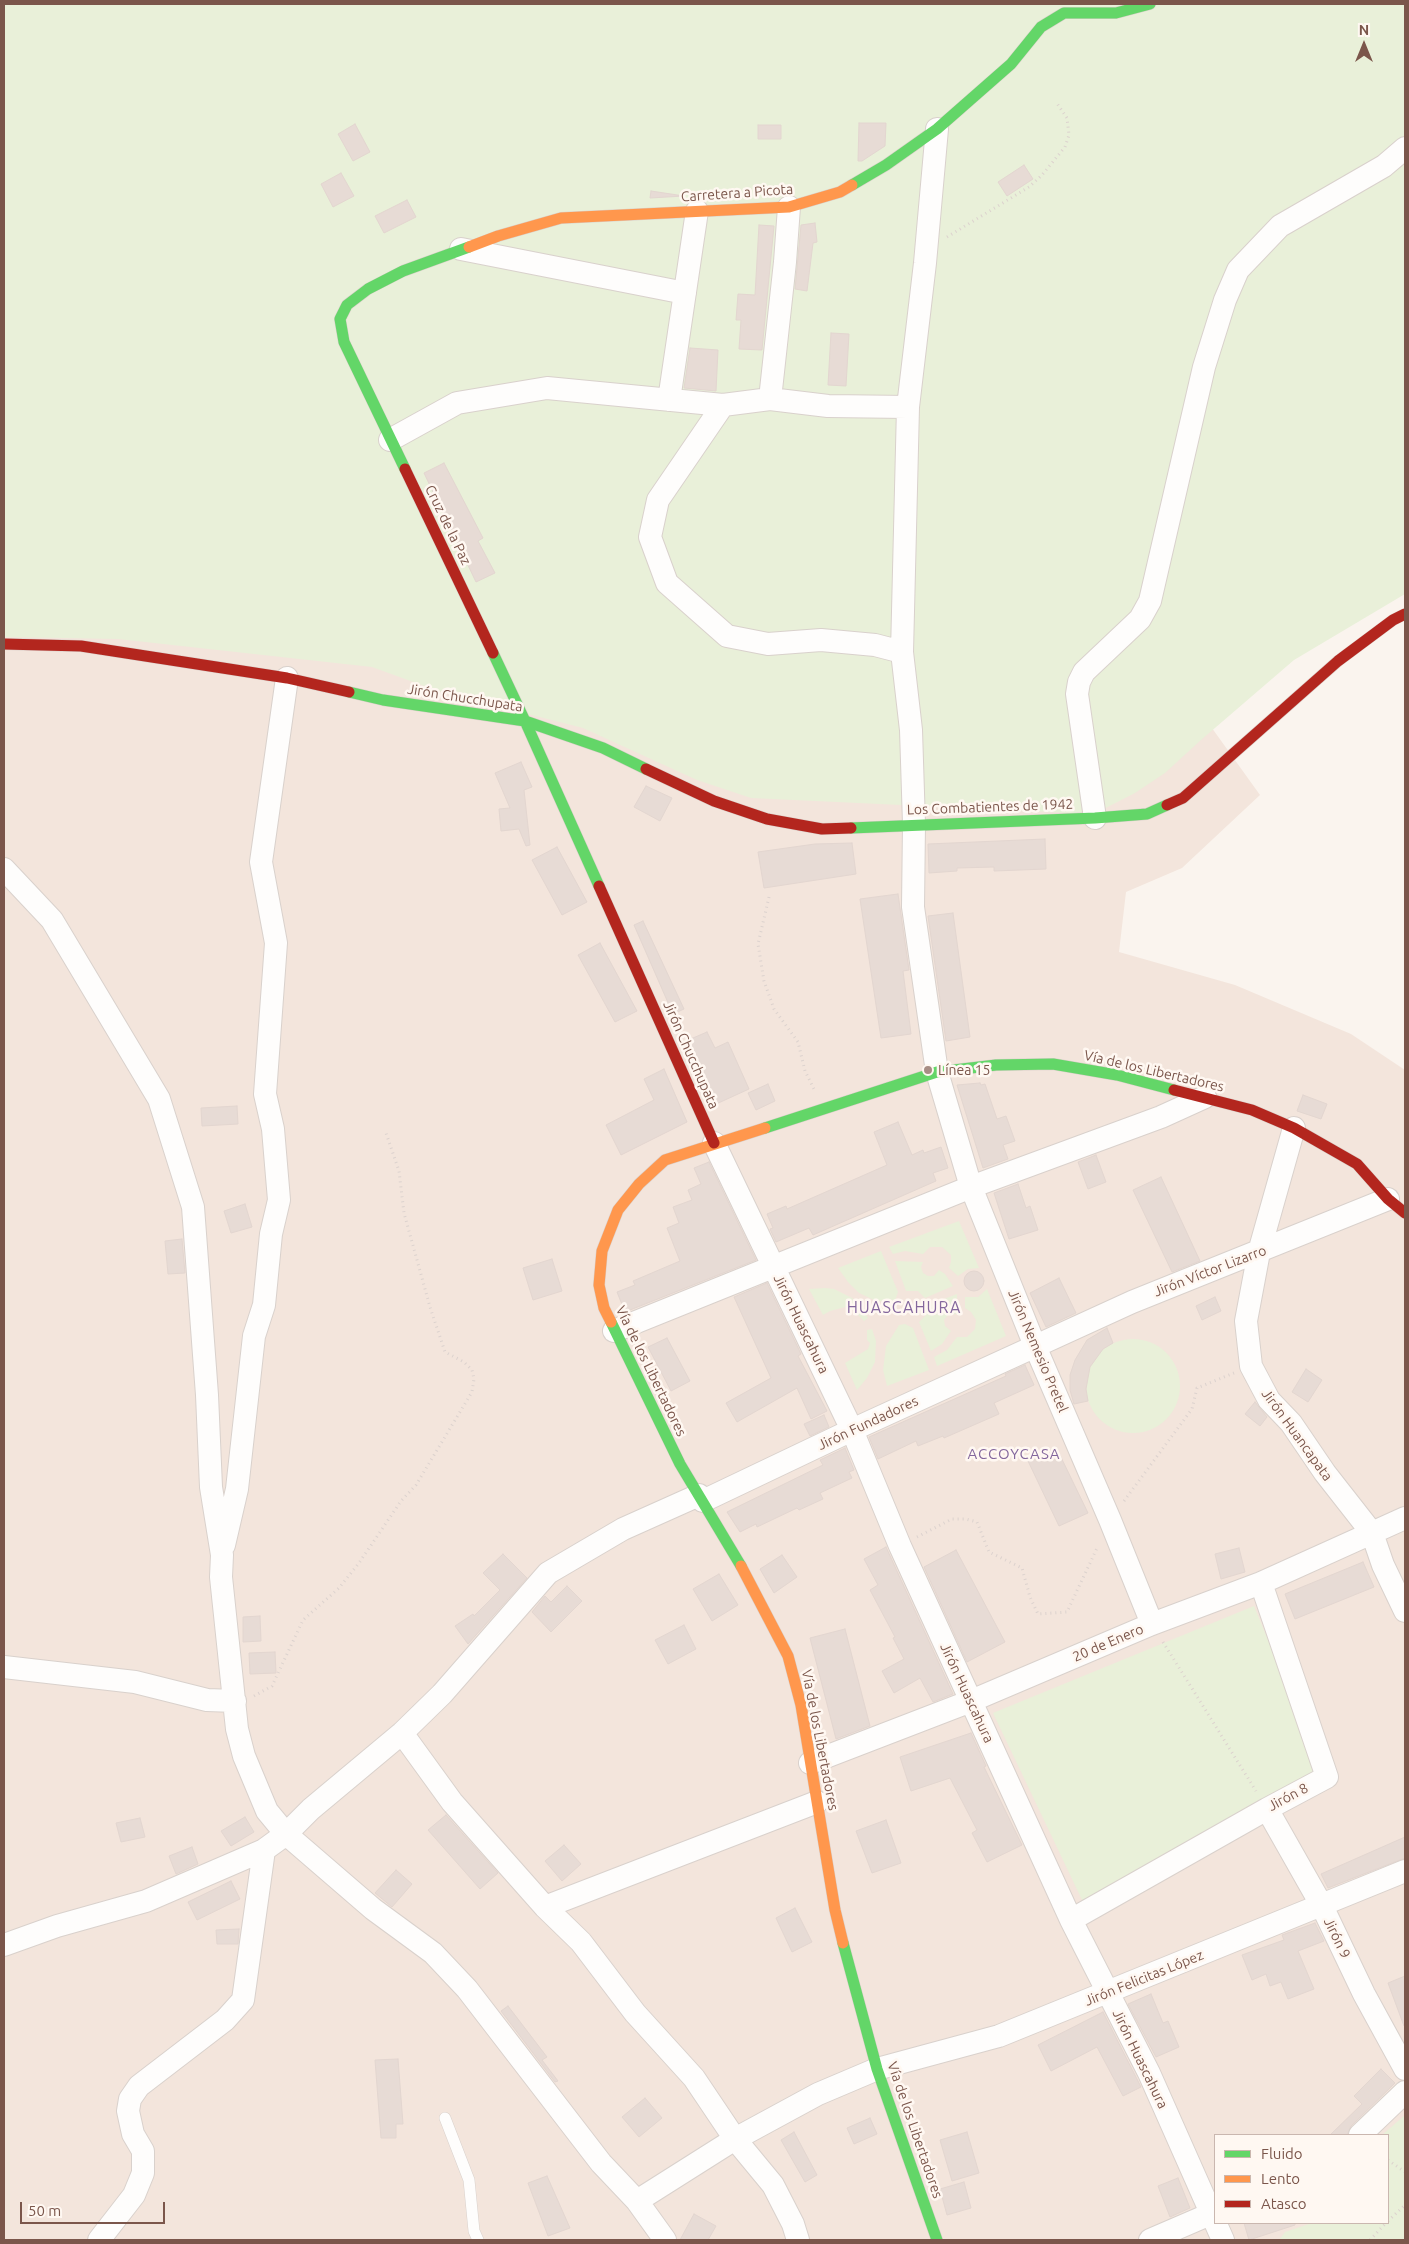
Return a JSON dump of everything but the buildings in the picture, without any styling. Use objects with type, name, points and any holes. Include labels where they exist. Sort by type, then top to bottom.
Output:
[{"type":"main road","name":"Carretera a Picota","points":[[344,342],[340,319],[347,305],[368,290],[403,271],[461,249],[561,218],[789,207],[840,192],[886,165],[937,130],[1011,64],[1041,27],[1064,13],[1116,12],[1150,4]]},
{"type":"main road","name":"Cruz de la Paz","points":[[344,342],[526,721]]},
{"type":"main road","name":"Los Combatientes de 1942","points":[[526,721],[603,748],[714,801],[767,819],[822,829],[1095,818],[1147,814],[1183,798],[1338,661],[1393,620],[1405,614]]},
{"type":"main road","name":"Jirón Chucchupata","points":[[4,644],[81,646],[287,678],[383,700],[526,721],[714,1144]]},
{"type":"main road","name":"Vía de los Libertadores","points":[[937,2240],[877,2068],[835,1910],[801,1705],[788,1656],[736,1556],[680,1464],[604,1308],[599,1285],[602,1252],[618,1210],[639,1184],[665,1160],[937,1072],[996,1065],[1052,1064],[1117,1075],[1252,1110],[1294,1128],[1357,1164],[1388,1199],[1405,1213]]},
{"type":"street","name":"Jirón Nemesio Pretel","points":[[937,130],[926,252],[908,407],[902,652],[910,730],[914,824],[913,907],[937,1072],[971,1186],[1035,1346],[1110,1520],[1152,1624]]},
{"type":"street","points":[[1095,818],[1077,694],[1079,682],[1084,672],[1140,619],[1150,601],[1204,367],[1225,300],[1238,270],[1280,226],[1384,166],[1405,148]]},
{"type":"street","points":[[770,399],[789,207]]},
{"type":"street","points":[[669,400],[697,211]]},
{"type":"street","points":[[461,249],[685,293]]},
{"type":"street","points":[[390,440],[457,403],[547,388],[723,404],[770,399],[828,406],[908,407]]},
{"type":"street","points":[[723,404],[658,500],[650,537],[667,584],[727,636],[768,644],[821,640],[875,646],[902,652]]},
{"type":"street","points":[[287,678],[261,862],[276,943],[265,1094],[273,1129],[279,1200],[271,1234],[264,1305],[254,1336],[237,1489],[222,1555],[221,1577],[237,1729],[244,1756],[267,1811],[286,1834],[373,1910],[433,1953],[467,1989],[601,2163],[637,2201],[665,2240]]},
{"type":"street","points":[[4,869],[52,920],[159,1100],[193,1207],[207,1395],[211,1487],[222,1555]]},
{"type":"street","points":[[614,1331],[971,1186],[1161,1118],[1205,1097]]},
{"type":"street","name":"Jirón Huancapata","points":[[1294,1128],[1259,1252],[1246,1322],[1251,1366],[1268,1400],[1291,1423],[1325,1474],[1372,1533],[1382,1565],[1405,1611]]},
{"type":"street","name":"Jirón Huascahura","points":[[714,1144],[852,1430],[900,1546],[971,1701],[1072,1920],[1149,2073],[1212,2212]]},
{"type":"street","name":"Jirón Víctor Lizarro","points":[[1035,1346],[1132,1302],[1388,1199]]},
{"type":"street","name":"Jirón Fundadores","points":[[4,1945],[57,1926],[146,1901],[264,1850],[286,1834],[311,1809],[402,1733],[442,1694],[548,1573],[623,1529],[701,1498],[1035,1346]]},
{"type":"street","name":"20 de Enero","points":[[810,1763],[971,1701],[1152,1624],[1261,1583],[1405,1518]]},
{"type":"street","name":"Jirón 8","points":[[1072,1920],[1327,1777],[1261,1583]]},
{"type":"street","points":[[4,1667],[135,1682],[207,1700],[235,1701]]},
{"type":"street","points":[[402,1733],[452,1802],[545,1907],[581,1942],[635,2013],[694,2078],[735,2138],[773,2186],[793,2224],[798,2240]]},
{"type":"street","points":[[545,1907],[817,1802]]},
{"type":"street","name":"Jirón 9","points":[[1267,1809],[1322,1906],[1364,1994],[1405,2069]]},
{"type":"street","points":[[99,2240],[134,2195],[143,2173],[143,2151],[133,2134],[128,2111],[130,2099],[140,2086],[225,2020],[243,2000],[264,1850]]},
{"type":"street","name":"Jirón Felicitas López","points":[[637,2201],[735,2138],[818,2094],[877,2068],[999,2036],[1405,1872]]},
{"type":"street","points":[[1361,2134],[1405,2092]]},
{"type":"street","points":[[1150,2240],[1212,2212]]},
{"type":"street","name":"Jirón Huascahura","points":[[1217,2224],[1223,2240]]},
{"type":"lane","points":[[445,2118],[469,2180],[474,2231],[478,2240]]},
{"type":"path","points":[[926,252],[981,215],[1029,187],[1042,175],[1066,146],[1069,135],[1067,118],[1056,102]]},
{"type":"path","points":[[769,897],[758,944],[764,981],[774,1009],[798,1042],[805,1071],[824,1108]]},
{"type":"path","points":[[235,1701],[249,1698],[272,1686],[303,1620],[339,1588],[359,1563],[402,1501],[416,1485],[472,1392],[474,1379],[472,1370],[464,1362],[445,1352],[430,1307],[404,1213],[399,1172],[386,1133]]},
{"type":"path","points":[[900,1546],[952,1519],[966,1519],[977,1522],[989,1552],[1022,1568],[1030,1598],[1038,1614],[1067,1612],[1110,1520],[1192,1409],[1197,1388],[1251,1366]]},
{"type":"path","points":[[1152,1624],[1267,1809]]},
{"type":"path","points":[[1389,2161],[1405,2172]]},
{"type":"path","points":[[1389,2220],[1405,2205]]},
{"type":"path","points":[[1370,2240],[1385,2224]]},
{"type":"shaded area","points":[[4,541],[1166,664],[1260,795],[1182,868],[1126,892],[1119,952],[1235,985],[1351,1034],[1405,1070],[1405,2162],[1389,2134],[1214,2134],[1214,2224],[1343,2224],[1327,2240],[4,2240]]},
{"type":"green space","points":[[4,4],[1405,4],[1405,594],[1294,660],[1165,773],[1135,793],[1094,814],[751,798],[697,780],[583,728],[438,691],[372,667],[118,639],[4,637]]},
{"type":"green space","points":[[959,1221],[979,1268],[968,1269],[958,1276],[949,1268],[951,1255],[942,1247],[930,1247],[923,1254],[905,1251],[893,1254],[889,1247]]},
{"type":"green space","points":[[881,1251],[898,1292],[895,1301],[890,1303],[874,1300],[859,1293],[838,1268]]},
{"type":"green space","points":[[895,1261],[923,1262],[921,1267],[923,1273],[928,1276],[934,1276],[939,1270],[945,1274],[953,1286],[925,1298],[918,1291],[906,1291]]},
{"type":"green space","points":[[809,1289],[834,1289],[852,1298],[860,1305],[868,1318],[864,1321],[849,1306],[823,1315]]},
{"type":"green space","points":[[987,1289],[1006,1336],[937,1366],[934,1357],[947,1350],[957,1337],[967,1337],[975,1329],[976,1320],[971,1312],[965,1308],[965,1297],[978,1297]]},
{"type":"green space","points":[[957,1294],[957,1314],[948,1315],[944,1320],[945,1326],[951,1331],[942,1344],[931,1351],[919,1322],[926,1315],[926,1306]]},
{"type":"green space","points":[[905,1324],[913,1328],[929,1370],[887,1386],[883,1370],[886,1346],[899,1325]]},
{"type":"green space","points":[[872,1329],[876,1341],[875,1362],[867,1378],[857,1390],[845,1363],[868,1349],[870,1343],[867,1340],[867,1330]]},
{"type":"green space","points":[[1133,1339],[1151,1343],[1166,1353],[1176,1368],[1180,1386],[1176,1404],[1166,1419],[1151,1429],[1133,1433],[1115,1429],[1100,1419],[1090,1404],[1086,1386],[1090,1368],[1100,1353],[1115,1343]]},
{"type":"green space","points":[[1254,1606],[1324,1776],[1083,1902],[993,1713]]},
{"type":"green space","points":[[1405,2115],[1405,2240],[1279,2240],[1285,2232],[1309,2224],[1389,2224],[1389,2134],[1383,2134]]},
{"type":"traffic: fast","points":[[852,185],[886,165],[937,129],[1011,64],[1041,27],[1064,13],[1116,13],[1150,4]]},
{"type":"traffic: fast","points":[[405,469],[344,342],[340,319],[347,305],[368,289],[403,271],[469,247]]},
{"type":"traffic: fast","points":[[493,653],[525,721],[603,748],[646,769]]},
{"type":"traffic: fast","points":[[349,692],[383,700],[525,721],[599,886]]},
{"type":"traffic: fast","points":[[851,828],[1095,818],[1147,814],[1167,805]]},
{"type":"traffic: fast","points":[[765,1128],[937,1072],[996,1065],[1053,1064],[1117,1075],[1174,1090]]},
{"type":"traffic: fast","points":[[611,1322],[680,1464],[741,1566]]},
{"type":"traffic: fast","points":[[843,1943],[877,2069],[937,2240]]},
{"type":"traffic: slow","points":[[469,247],[498,236],[561,218],[789,207],[840,192],[852,185]]},
{"type":"traffic: slow","points":[[611,1322],[604,1308],[599,1285],[602,1251],[618,1210],[639,1184],[665,1160],[765,1128]]},
{"type":"traffic: slow","points":[[741,1566],[788,1656],[801,1705],[835,1910],[843,1943]]},
{"type":"traffic: jam","points":[[405,469],[493,653]]},
{"type":"traffic: jam","points":[[1167,805],[1183,798],[1338,661],[1393,620],[1405,614]]},
{"type":"traffic: jam","points":[[4,644],[81,646],[287,678],[349,692]]},
{"type":"traffic: jam","points":[[646,769],[714,801],[767,819],[822,829],[851,828]]},
{"type":"traffic: jam","points":[[599,886],[714,1143]]},
{"type":"traffic: jam","points":[[1174,1090],[1252,1110],[1294,1128],[1357,1164],[1388,1199],[1405,1213]]},
{"type":"place","name":"Línea 15","points":[[928,1070]]},
{"type":"district","name":"HUASCAHURA","points":[[904,1308]]},
{"type":"district","name":"ACCOYCASA","points":[[1014,1454]]}]
